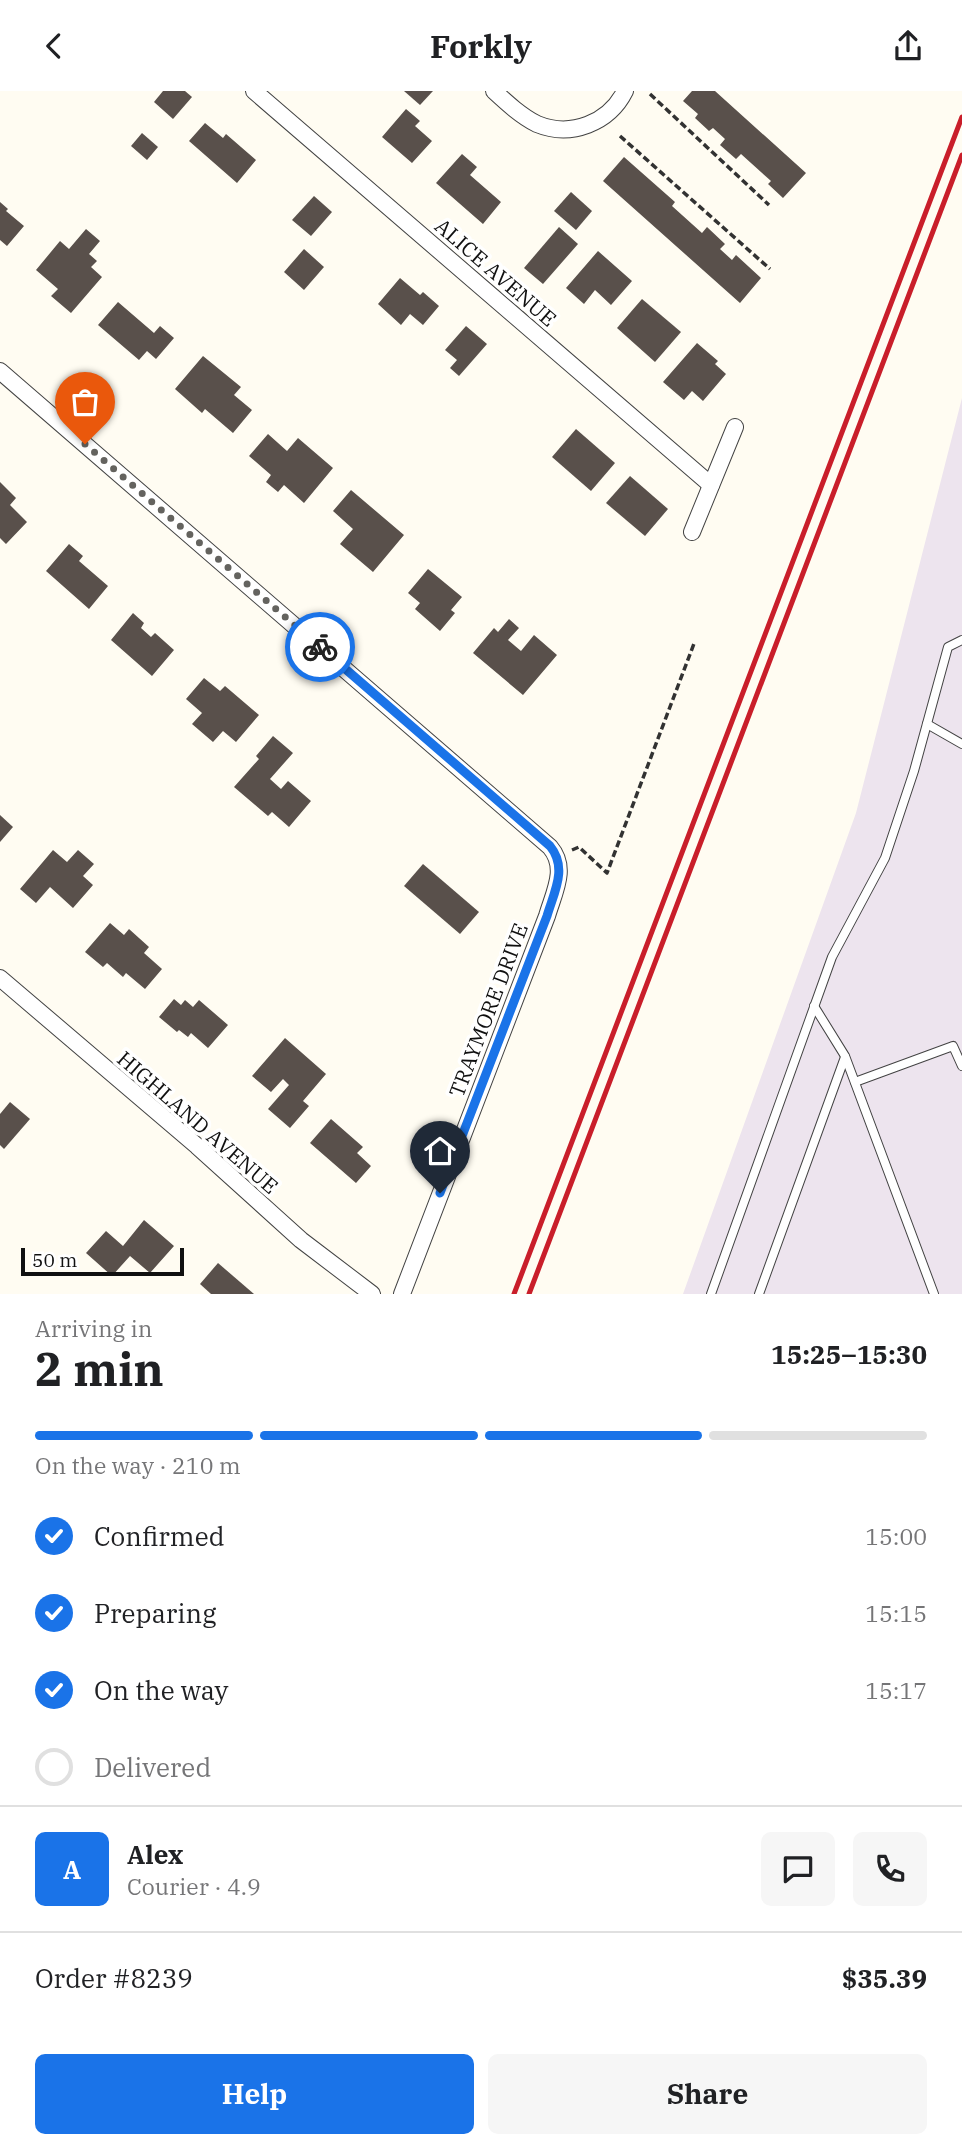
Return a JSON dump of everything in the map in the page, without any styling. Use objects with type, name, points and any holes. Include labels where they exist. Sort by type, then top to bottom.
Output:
[{"type":"street","name":"ALICE AVENUE","points":[[254,91],[711,485]]},
{"type":"street","points":[[494,91],[536,123],[568,129],[588,125],[605,116],[625,91]]},
{"type":"street","points":[[0,371],[550,846],[557,856]]},
{"type":"street","points":[[692,532],[735,427]]},
{"type":"street","name":"TRAYMORE DRIVE","points":[[402,1294],[547,916],[559,874],[557,856]]},
{"type":"street","name":"HIGHLAND AVENUE","points":[[0,978],[197,1146],[301,1240],[372,1294]]},
{"type":"lane","points":[[711,1294],[832,957],[885,858],[914,771],[948,647],[962,640]]},
{"type":"lane","points":[[927,724],[962,744]]},
{"type":"lane","points":[[814,1006],[845,1056],[934,1294]]},
{"type":"lane","points":[[855,1083],[953,1046],[962,1066]]},
{"type":"lane","points":[[759,1294],[845,1056]]},
{"type":"path","points":[[650,94],[769,205]]},
{"type":"path","points":[[620,136],[770,269]]},
{"type":"path","points":[[557,856],[579,847],[607,873],[695,641]]},
{"type":"shaded area","points":[[962,398],[962,1294],[683,1294],[856,813]]},
{"type":"building","points":[[163,91],[185,91],[192,97],[173,119],[154,102]]},
{"type":"building","points":[[404,91],[433,91],[420,105]]},
{"type":"building","points":[[692,91],[715,91],[806,173],[783,198],[768,184],[771,181],[741,154],[736,159],[720,145],[725,139],[713,128],[709,131],[695,118],[698,114],[683,101]]},
{"type":"building","points":[[406,109],[420,121],[415,126],[432,141],[412,163],[382,137]]},
{"type":"building","points":[[205,123],[223,138],[226,134],[256,160],[237,183],[189,141]]},
{"type":"building","points":[[142,133],[158,147],[147,160],[131,146]]},
{"type":"building","points":[[462,154],[477,167],[470,175],[501,202],[483,224],[436,183]]},
{"type":"building","points":[[624,157],[675,202],[672,206],[702,233],[707,227],[725,244],[720,249],[732,260],[736,255],[761,278],[740,303],[603,181]]},
{"type":"building","points":[[571,192],[592,211],[576,230],[554,211]]},
{"type":"building","points":[[314,196],[332,212],[311,236],[292,220]]},
{"type":"building","points":[[0,202],[8,209],[6,211],[24,226],[7,246],[0,240]]},
{"type":"building","points":[[559,227],[578,244],[543,284],[524,268]]},
{"type":"building","points":[[86,229],[100,241],[89,254],[97,261],[91,267],[102,277],[71,313],[51,296],[58,289],[36,270],[60,241],[69,249]]},
{"type":"building","points":[[304,249],[324,267],[304,290],[284,272]]},
{"type":"building","points":[[598,251],[632,281],[611,305],[595,290],[584,304],[566,288]]},
{"type":"building","points":[[400,278],[420,295],[423,292],[439,306],[423,325],[410,314],[401,325],[378,304]]},
{"type":"building","points":[[642,299],[681,332],[655,362],[617,328]]},
{"type":"building","points":[[118,302],[154,333],[160,326],[174,338],[156,359],[147,351],[139,360],[98,325]]},
{"type":"building","points":[[466,326],[487,344],[459,376],[450,368],[457,360],[445,350]]},
{"type":"building","points":[[697,343],[718,361],[715,364],[726,374],[703,401],[692,391],[684,400],[663,382]]},
{"type":"building","points":[[203,356],[241,387],[234,395],[252,410],[233,433],[205,409],[202,413],[175,389]]},
{"type":"building","points":[[576,429],[615,463],[591,491],[552,457]]},
{"type":"building","points":[[268,434],[287,451],[298,438],[333,468],[304,503],[284,485],[278,492],[266,482],[271,475],[249,456]]},
{"type":"building","points":[[630,476],[668,509],[645,536],[606,503]]},
{"type":"building","points":[[0,482],[16,498],[10,505],[27,522],[6,544],[0,538]]},
{"type":"building","points":[[351,490],[404,535],[373,572],[340,544],[353,529],[333,511]]},
{"type":"building","points":[[69,544],[83,556],[79,561],[108,586],[89,609],[46,571]]},
{"type":"building","points":[[428,569],[462,597],[451,610],[455,613],[440,631],[415,609],[420,603],[408,593]]},
{"type":"building","points":[[133,613],[144,623],[141,628],[151,637],[155,633],[174,650],[152,676],[111,640]]},
{"type":"building","points":[[509,619],[519,628],[508,640],[521,651],[534,635],[557,655],[523,695],[473,653],[494,628],[498,632]]},
{"type":"building","points":[[204,678],[220,691],[225,686],[259,715],[236,742],[223,731],[213,742],[192,724],[202,713],[186,699]]},
{"type":"building","points":[[273,736],[293,753],[270,779],[281,789],[288,781],[311,801],[289,827],[272,812],[268,816],[234,787],[259,759],[256,756]]},
{"type":"building","points":[[0,815],[13,827],[0,842]]},
{"type":"building","points":[[53,850],[67,862],[78,850],[94,864],[83,876],[93,885],[73,908],[50,887],[36,903],[20,889]]},
{"type":"building","points":[[423,864],[479,912],[460,934],[404,886]]},
{"type":"building","points":[[110,923],[124,935],[129,929],[149,947],[144,953],[162,969],[145,989],[126,973],[123,977],[107,963],[103,967],[85,952]]},
{"type":"building","points":[[174,999],[181,1005],[185,1000],[193,1007],[199,1000],[228,1025],[208,1048],[191,1033],[188,1037],[179,1030],[177,1032],[159,1017]]},
{"type":"building","points":[[285,1038],[326,1074],[303,1101],[309,1106],[290,1128],[268,1109],[289,1085],[283,1079],[271,1092],[252,1076]]},
{"type":"building","points":[[10,1102],[30,1119],[4,1149],[0,1145],[0,1114]]},
{"type":"building","points":[[331,1119],[363,1147],[357,1153],[371,1166],[356,1183],[310,1143]]},
{"type":"building","points":[[144,1220],[174,1246],[150,1273],[130,1256],[112,1276],[86,1253],[106,1231],[123,1246]]},
{"type":"building","points":[[218,1263],[254,1294],[211,1294],[200,1284]]},
{"type":"railway","points":[[514,1294],[962,117]]},
{"type":"railway","points":[[529,1294],[962,155]]},
{"type":"way so far","points":[[85,444],[320,647]]},
{"type":"route","points":[[320,647],[550,846],[559,862],[558,880],[547,916],[440,1193]]}]
